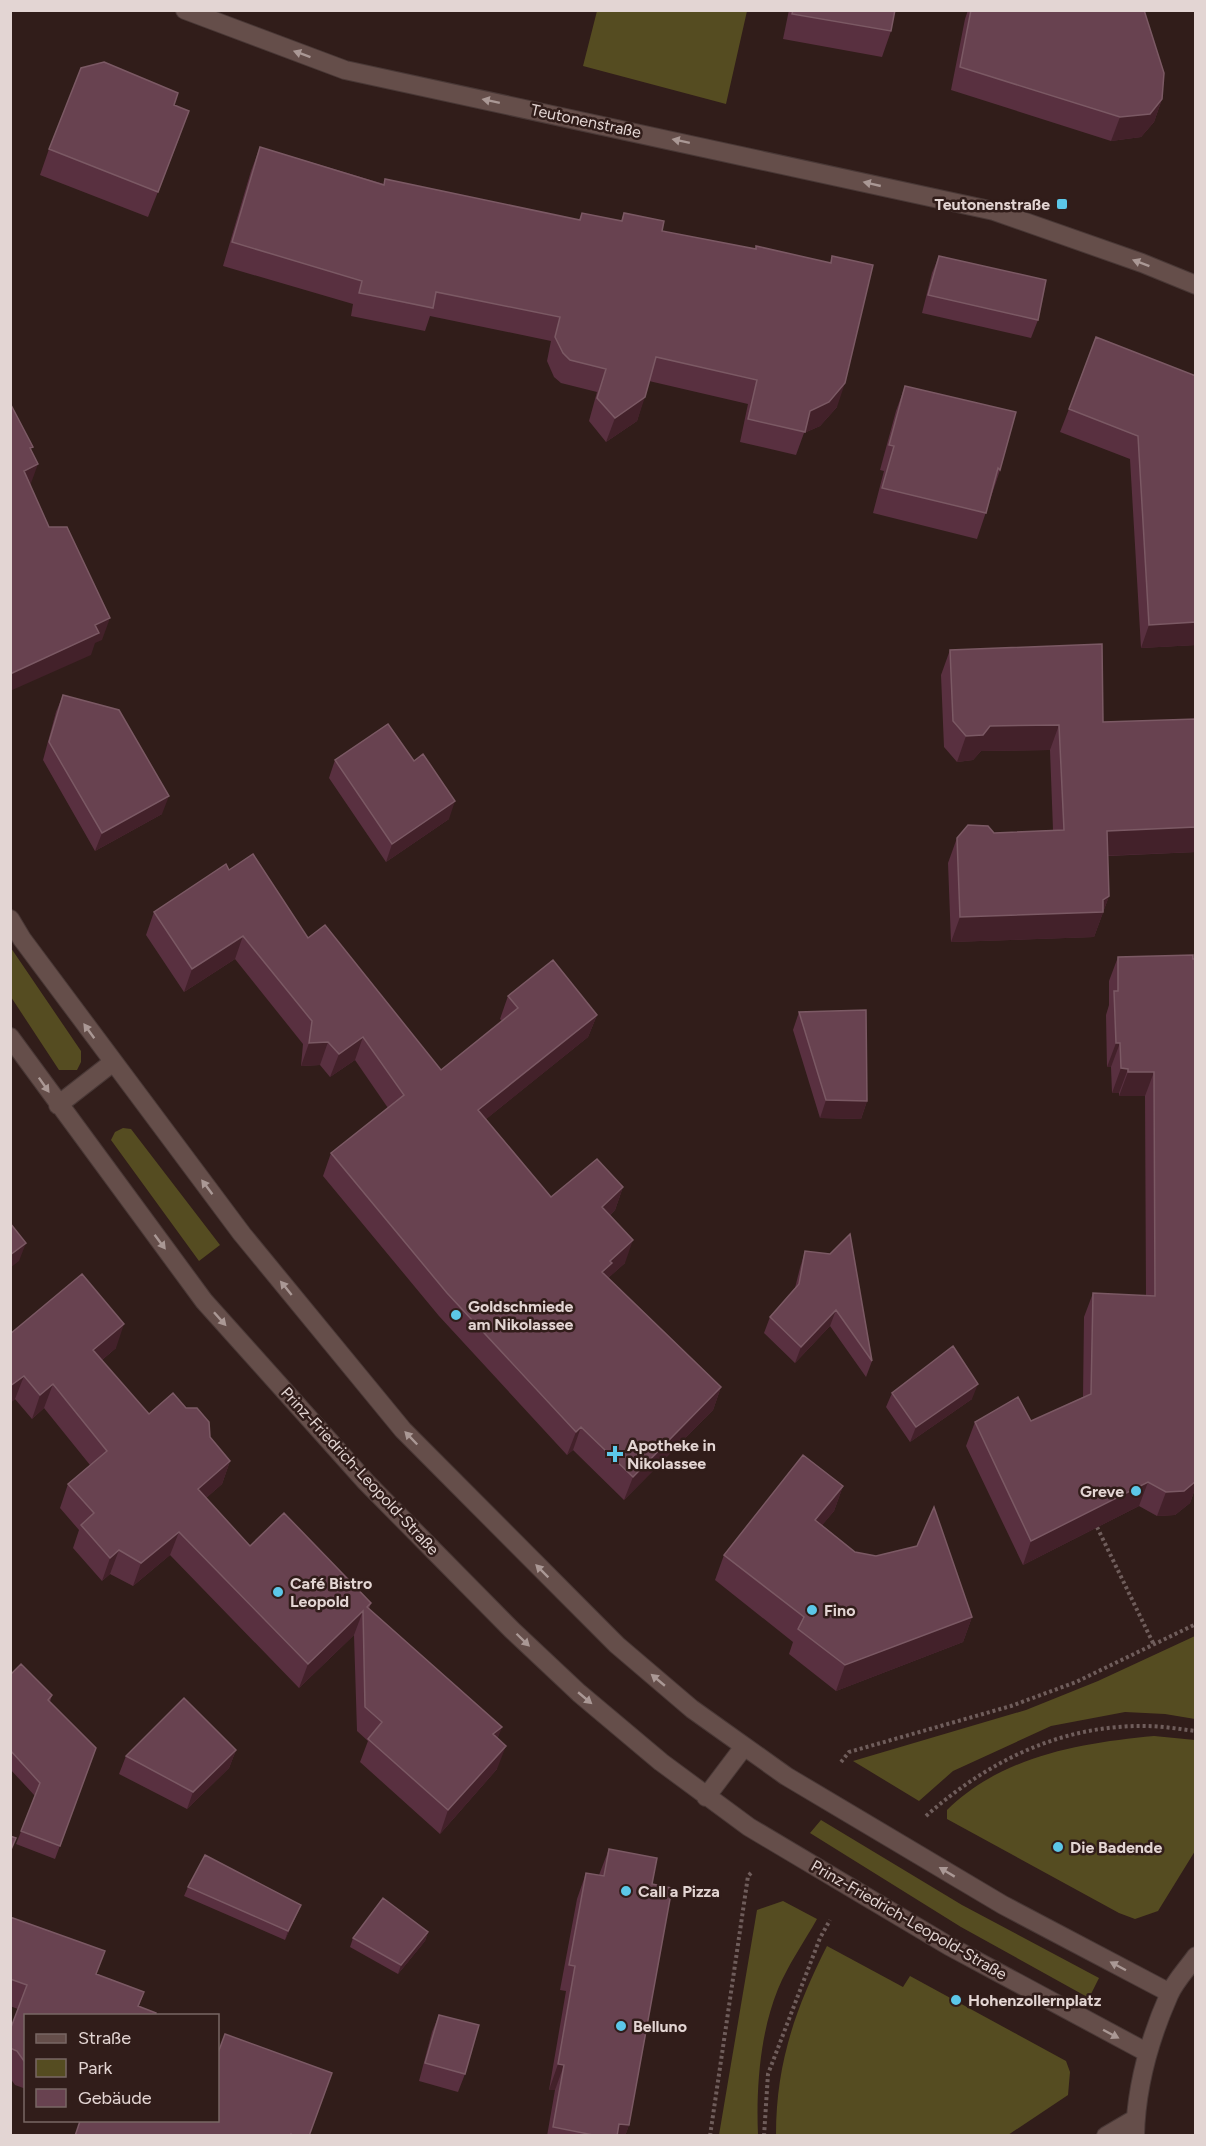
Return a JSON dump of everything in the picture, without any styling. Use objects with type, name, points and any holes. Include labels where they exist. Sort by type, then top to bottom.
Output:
[{"type":"street","name":"Teutonenstraße","points":[[185,10],[345,70],[994,211],[1132,259],[1196,285]]},
{"type":"street","points":[[10,919],[112,1063],[261,1258],[404,1430],[617,1645],[692,1709],[743,1748],[1003,1905],[1170,1993]]},
{"type":"street","name":"Prinz-Friedrich-Leopold-Straße","points":[[10,1037],[204,1301],[366,1482],[542,1659],[652,1755],[749,1827],[949,1946],[1148,2053]]},
{"type":"street","points":[[58,1105],[112,1063]]},
{"type":"street","points":[[706,1797],[743,1748]]},
{"type":"street","points":[[1106,2136],[1135,2127],[1148,2053],[1170,1993],[1196,1956]]},
{"type":"path","points":[[1097,1527],[1154,1646]]},
{"type":"path","points":[[841,1762],[849,1752],[1011,1706],[1076,1682],[1196,1624]]},
{"type":"path","points":[[926,1816],[981,1772],[1062,1737],[1107,1728],[1146,1725],[1196,1731]]},
{"type":"path","points":[[710,2136],[748,1876],[753,1871]]},
{"type":"path","points":[[765,2136],[768,2074],[820,1938],[830,1920]]},
{"type":"green space","points":[[597,11],[747,11],[726,104],[583,66]]},
{"type":"green space","points":[[11,948],[81,1051],[81,1062],[77,1070],[59,1070],[11,997]]},
{"type":"green space","points":[[123,1128],[131,1129],[220,1245],[199,1261],[111,1140],[115,1132]]},
{"type":"green space","points":[[1195,1636],[1195,1719],[1165,1714],[1125,1712],[1051,1726],[953,1771],[919,1801],[853,1761],[1026,1710],[1098,1681]]},
{"type":"green space","points":[[1154,1736],[1195,1740],[1195,1851],[1158,1911],[1135,1919],[1119,1913],[947,1819],[947,1810],[969,1792],[1017,1765],[1070,1748]]},
{"type":"green space","points":[[821,1820],[962,1905],[1099,1978],[1089,1998],[961,1927],[810,1833]]},
{"type":"green space","points":[[783,1901],[817,1919],[782,1980],[767,2024],[760,2061],[758,2135],[719,2135],[757,1910]]},
{"type":"green space","points":[[827,1946],[903,1987],[910,1976],[1066,2061],[1070,2072],[1068,2095],[1008,2135],[776,2135],[779,2084],[790,2038],[806,1992]]},
{"type":"building","points":[[793,10],[895,10],[891,31],[792,14]]},
{"type":"building","points":[[971,10],[1144,10],[1164,73],[1162,99],[1150,114],[1120,117],[960,67]]},
{"type":"building","points":[[104,62],[178,93],[174,105],[189,111],[158,192],[49,149],[81,68]]},
{"type":"building","points":[[260,147],[384,185],[385,179],[580,220],[582,213],[622,221],[624,213],[664,221],[662,231],[756,249],[756,246],[831,263],[832,256],[873,265],[845,383],[829,402],[810,411],[805,432],[748,419],[757,380],[656,357],[645,397],[615,418],[597,398],[606,369],[570,360],[563,353],[555,337],[560,317],[436,292],[433,308],[359,293],[362,281],[232,242]]},
{"type":"building","points":[[939,256],[1046,280],[1038,320],[928,295]]},
{"type":"building","points":[[1096,337],[1196,376],[1196,622],[1149,625],[1138,436],[1069,409]]},
{"type":"building","points":[[905,386],[1016,412],[986,513],[882,488],[894,446],[889,445]]},
{"type":"building","points":[[10,403],[33,447],[30,448],[38,464],[24,471],[49,527],[67,527],[110,618],[95,625],[99,633],[10,674]]},
{"type":"building","points":[[1102,644],[1103,722],[1196,719],[1196,827],[1107,831],[1109,896],[1103,900],[1103,912],[960,917],[957,838],[968,825],[988,826],[994,833],[1064,830],[1059,725],[990,726],[983,735],[966,736],[953,721],[950,650]]},
{"type":"building","points":[[63,695],[119,710],[169,796],[102,833],[49,742]]},
{"type":"building","points":[[388,724],[414,761],[423,754],[455,801],[392,844],[335,760]]},
{"type":"building","points":[[253,854],[308,938],[325,925],[441,1070],[518,1008],[508,996],[553,960],[597,1015],[478,1110],[551,1197],[597,1159],[623,1187],[602,1207],[633,1240],[610,1261],[612,1263],[602,1272],[721,1387],[633,1477],[581,1427],[576,1432],[447,1293],[331,1153],[404,1095],[363,1037],[339,1054],[328,1042],[309,1043],[312,1021],[243,936],[192,969],[154,912],[226,864],[229,870]]},
{"type":"building","points":[[1193,955],[1193,959],[1196,959],[1196,1481],[1184,1491],[1166,1492],[1148,1482],[1031,1541],[975,1422],[1018,1397],[1031,1421],[1091,1394],[1093,1293],[1155,1296],[1154,1072],[1128,1072],[1128,1069],[1121,1068],[1120,1043],[1116,1043],[1114,991],[1118,991],[1118,957]]},
{"type":"building","points":[[866,1010],[867,1101],[826,1100],[799,1012]]},
{"type":"building","points":[[10,1223],[26,1243],[10,1255]]},
{"type":"building","points":[[850,1234],[872,1361],[836,1310],[801,1347],[770,1317],[799,1284],[805,1251],[830,1254]]},
{"type":"building","points":[[82,1274],[124,1324],[93,1350],[149,1414],[173,1393],[186,1408],[197,1408],[209,1422],[210,1437],[230,1461],[198,1489],[250,1546],[284,1513],[371,1603],[367,1607],[502,1727],[493,1734],[506,1746],[448,1810],[368,1739],[382,1722],[365,1707],[363,1611],[308,1664],[179,1532],[141,1563],[119,1550],[110,1558],[81,1525],[94,1513],[68,1484],[107,1451],[53,1384],[40,1395],[24,1376],[10,1386],[10,1334]]},
{"type":"building","points":[[953,1346],[978,1384],[916,1427],[892,1393]]},
{"type":"building","points":[[803,1455],[843,1486],[815,1520],[855,1552],[876,1556],[917,1546],[934,1507],[972,1617],[845,1665],[798,1629],[804,1617],[724,1555]]},
{"type":"building","points":[[21,1664],[52,1695],[48,1700],[96,1748],[60,1846],[21,1831],[40,1783],[10,1750],[10,1675]]},
{"type":"building","points":[[184,1698],[236,1750],[193,1792],[126,1756]]},
{"type":"building","points":[[10,1836],[16,1838],[10,1852]]},
{"type":"building","points":[[609,1849],[657,1858],[652,1884],[672,1888],[629,2125],[619,2124],[617,2136],[598,2136],[553,2127],[564,2065],[558,2064],[575,1966],[569,1965],[586,1873],[604,1876]]},
{"type":"building","points":[[205,1855],[301,1905],[288,1931],[188,1887]]},
{"type":"building","points":[[383,1898],[428,1932],[401,1965],[353,1938]]},
{"type":"building","points":[[10,1917],[105,1951],[96,1974],[144,1992],[138,2006],[156,2013],[24,2014],[24,2061],[17,2051],[10,2048],[10,2030],[27,1985],[10,1979]]},
{"type":"building","points":[[439,2015],[479,2025],[465,2074],[425,2063]]},
{"type":"building","points":[[225,2034],[332,2073],[309,2136],[291,2134],[290,2136],[75,2136],[80,2122],[219,2122],[219,2050]]},
{"type":"place","name":"Teutonenstraße","points":[[1062,204]]},
{"type":"place","name":"Goldschmiede am Nikolassee","points":[[456,1315]]},
{"type":"place","name":"Apotheke in Nikolassee","points":[[615,1454]]},
{"type":"place","name":"Greve","points":[[1136,1491]]},
{"type":"place","name":"Café Bistro Leopold","points":[[278,1592]]},
{"type":"place","name":"Fino","points":[[812,1610]]},
{"type":"place","name":"Die Badende","points":[[1058,1847]]},
{"type":"place","name":"Call a Pizza","points":[[626,1891]]},
{"type":"place","name":"Hohenzollernplatz","points":[[956,2000]]},
{"type":"place","name":"Belluno","points":[[621,2026]]}]
